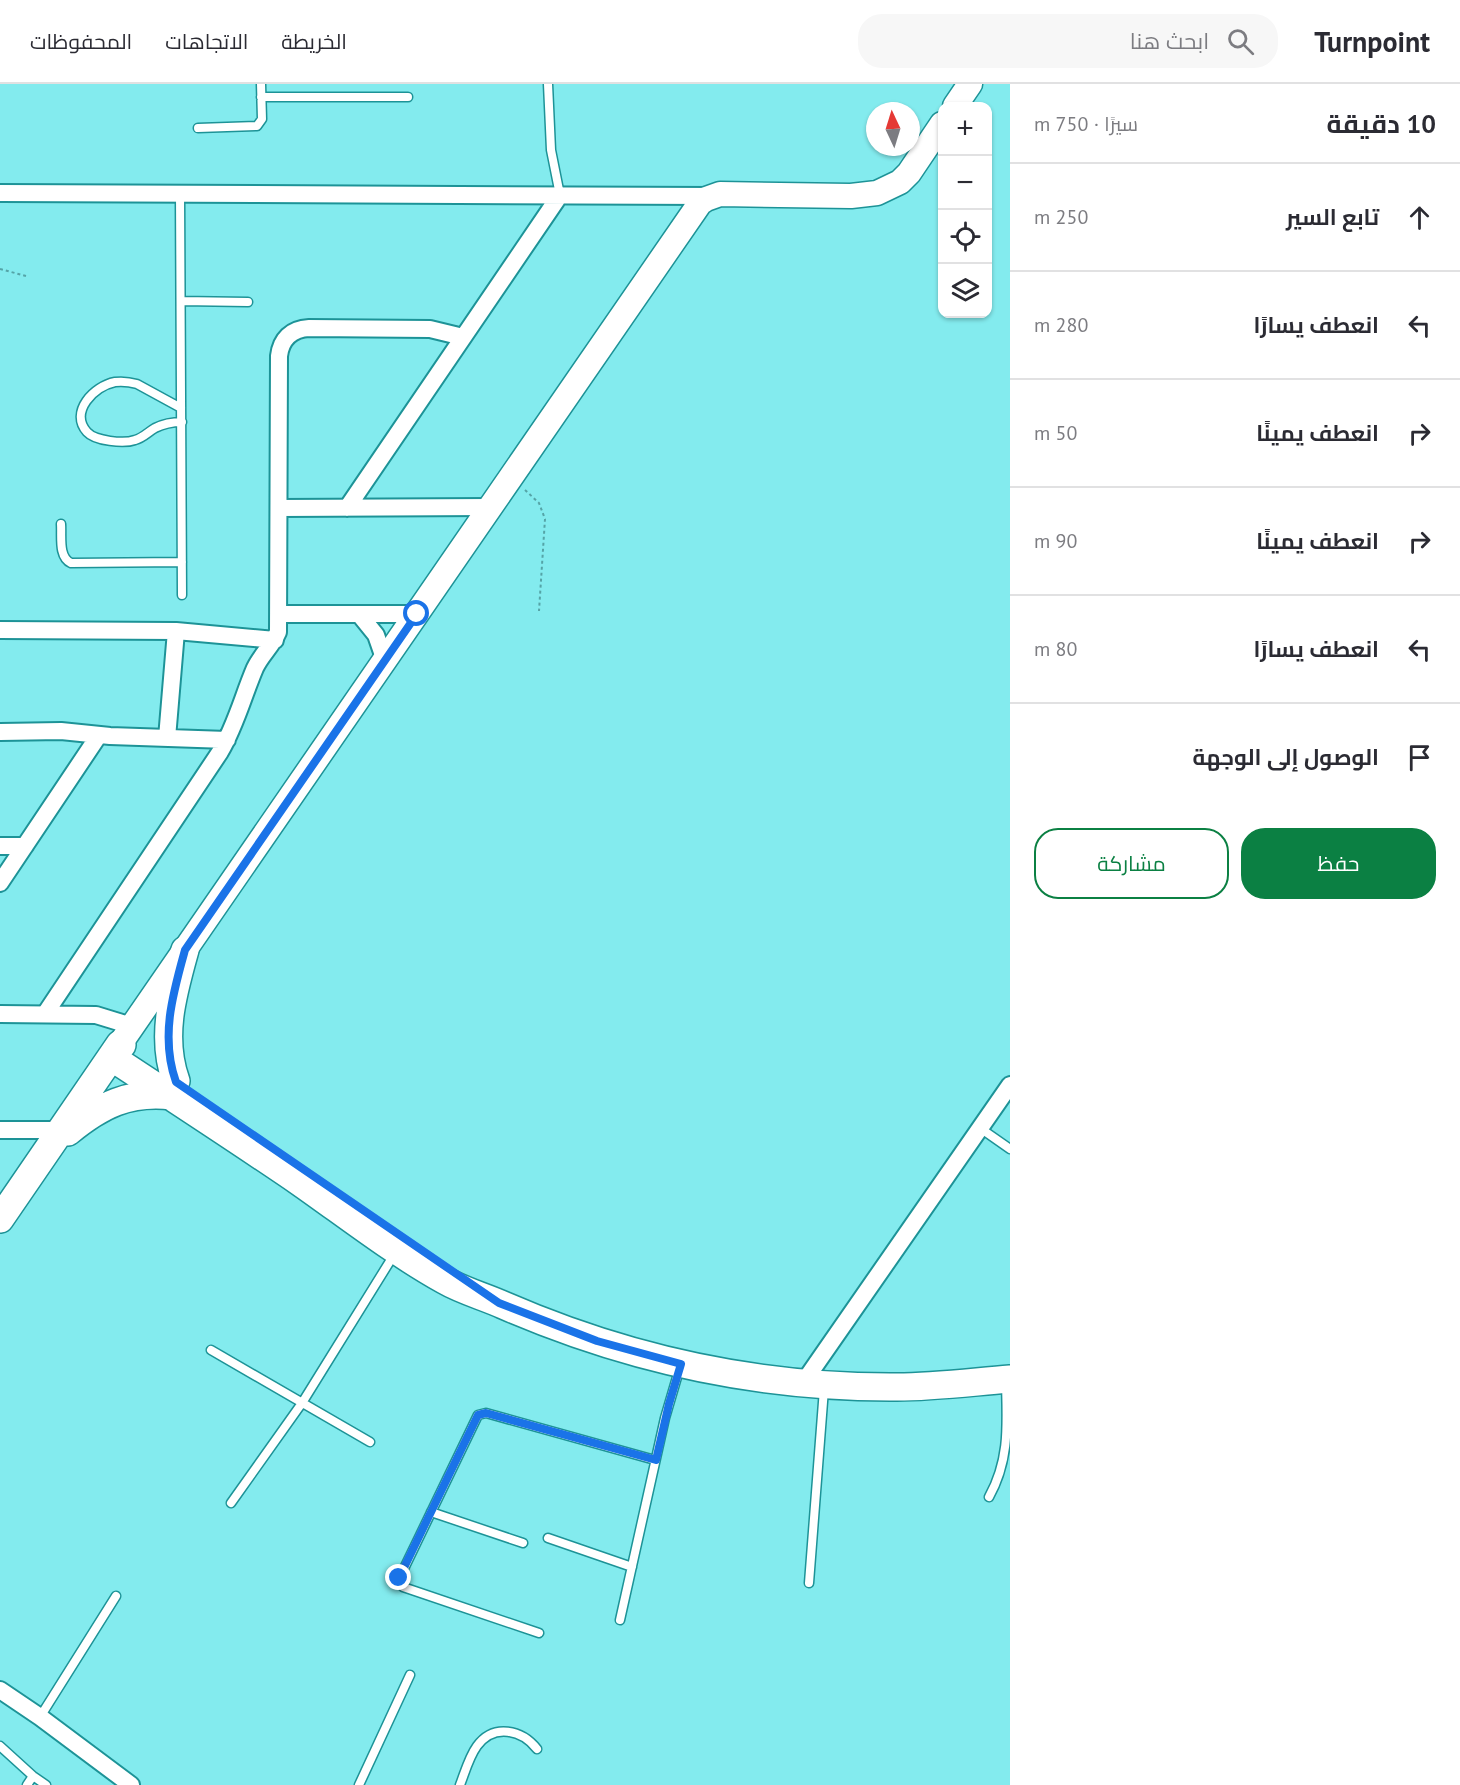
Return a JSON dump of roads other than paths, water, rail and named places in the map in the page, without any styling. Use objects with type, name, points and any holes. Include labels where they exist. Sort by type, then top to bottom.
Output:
[{"type":"main road","points":[[0,1219],[695,209],[706,199],[720,194],[851,196],[877,193],[895,185],[909,173],[938,130]]},
{"type":"main road","points":[[185,950],[176,982],[168,1029],[174,1089],[499,1303]]},
{"type":"main road","points":[[121,1042],[174,1089],[243,1143],[397,1250],[446,1281],[597,1341],[681,1364],[762,1379],[814,1384],[899,1387],[1008,1379]]},
{"type":"main road","points":[[55,1139],[109,1104],[134,1097],[159,1095],[174,1089]]},
{"type":"street","points":[[0,193],[712,196]]},
{"type":"street","points":[[347,508],[560,195]]},
{"type":"street","points":[[45,1014],[227,740],[255,669],[275,640],[279,626],[279,356],[282,343],[290,333],[309,327],[430,329],[463,337]]},
{"type":"street","points":[[279,508],[490,507]]},
{"type":"street","points":[[279,614],[417,614]]},
{"type":"street","points":[[359,614],[376,635],[385,661]]},
{"type":"street","points":[[0,630],[176,631],[275,640]]},
{"type":"street","points":[[166,738],[176,631]]},
{"type":"street","points":[[0,732],[70,732],[227,740]]},
{"type":"street","points":[[0,883],[99,735]]},
{"type":"street","points":[[0,846],[25,846]]},
{"type":"street","points":[[0,1014],[96,1015],[121,1042]]},
{"type":"street","points":[[814,1384],[1010,1085]]},
{"type":"street","points":[[0,1130],[55,1139]]},
{"type":"street","points":[[0,1690],[131,1785]]},
{"type":"lane","points":[[198,128],[257,126],[261,119],[261,84]]},
{"type":"lane","points":[[548,84],[550,138],[560,195]]},
{"type":"lane","points":[[261,97],[408,97]]},
{"type":"lane","points":[[180,194],[182,595]]},
{"type":"lane","points":[[181,301],[248,302]]},
{"type":"lane","points":[[182,408],[138,384],[114,382],[93,393],[82,408],[81,419],[85,430],[95,438],[132,441],[163,425],[182,422]]},
{"type":"lane","points":[[61,524],[62,554],[68,562],[182,562]]},
{"type":"lane","points":[[980,1128],[1010,1149]]},
{"type":"lane","points":[[231,1503],[302,1403],[397,1250]]},
{"type":"lane","points":[[212,1350],[370,1442]]},
{"type":"lane","points":[[620,1620],[669,1404],[681,1364]]},
{"type":"lane","points":[[989,1497],[1006,1454],[1008,1379]]},
{"type":"lane","points":[[809,1583],[814,1384]]},
{"type":"lane","points":[[539,1633],[400,1586],[398,1581],[478,1415],[483,1412],[656,1460]]},
{"type":"lane","points":[[431,1512],[523,1543]]},
{"type":"lane","points":[[548,1538],[632,1567]]},
{"type":"lane","points":[[40,1717],[116,1596]]},
{"type":"lane","points":[[359,1785],[411,1675]]},
{"type":"lane","points":[[460,1785],[472,1754],[486,1737],[497,1732],[509,1731],[530,1740],[537,1749]]},
{"type":"lane","points":[[0,1746],[46,1785]]},
{"type":"lane","points":[[27,1785],[33,1776]]}]
